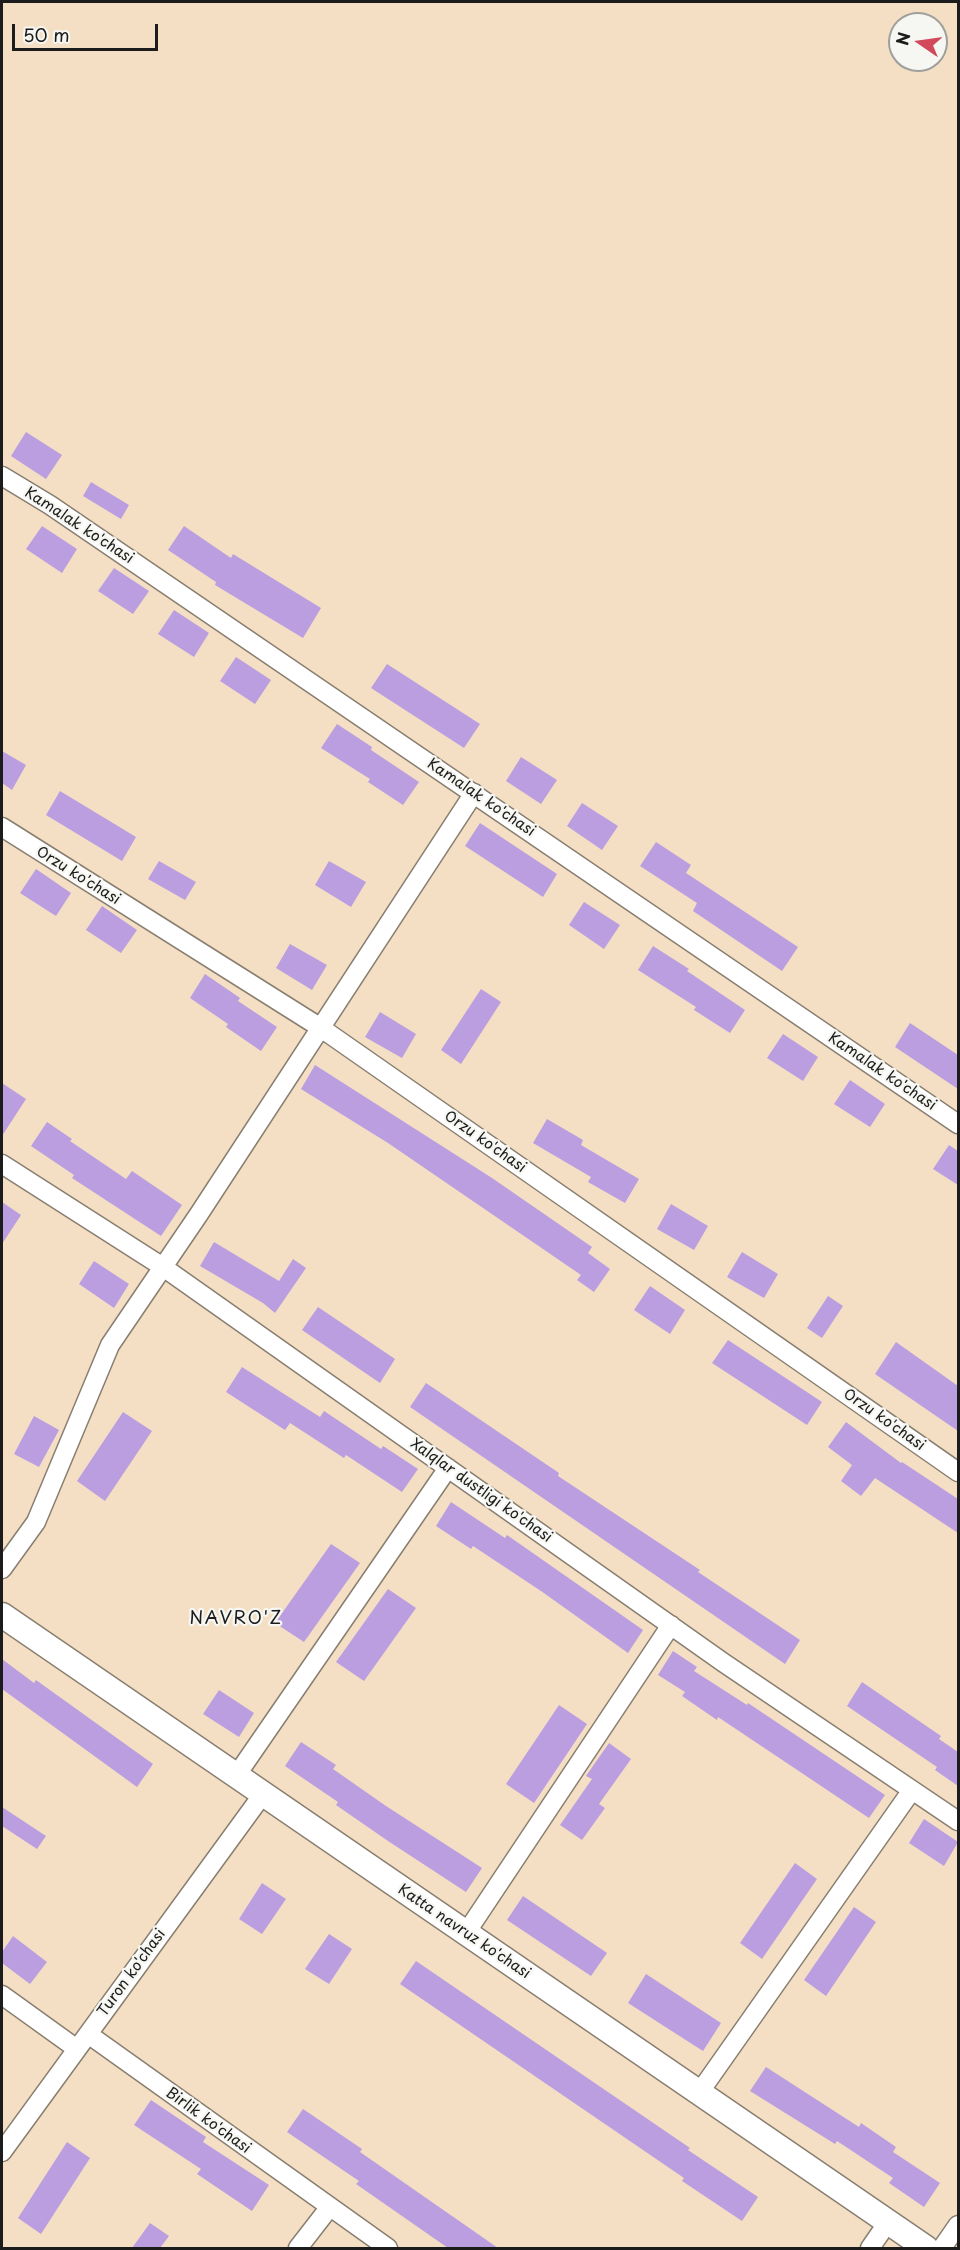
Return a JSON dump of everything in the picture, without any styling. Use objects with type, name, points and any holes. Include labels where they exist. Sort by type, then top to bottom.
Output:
[{"type":"street","name":"Kamalak ko'chasi","points":[[2,476],[60,512],[958,1124]]},
{"type":"street","points":[[2,1569],[36,1522],[110,1345],[474,794]]},
{"type":"street","name":"Orzu ko'chasi","points":[[2,827],[321,1028],[958,1472]]},
{"type":"street","name":"Xalqlar dustligi ko'chasi","points":[[2,1164],[163,1267],[671,1625],[958,1821]]},
{"type":"street","points":[[236,1776],[448,1468]]},
{"type":"street","name":"Katta navruz ko'chasi","points":[[2,1615],[926,2248]]},
{"type":"street","points":[[466,1933],[671,1625]]},
{"type":"street","points":[[699,2093],[912,1790]]},
{"type":"street","name":"Turon ko'chasi","points":[[2,2152],[263,1794]]},
{"type":"street","name":"Birlik ko'chasi","points":[[2,1995],[82,2042],[388,2248]]},
{"type":"street","points":[[298,2248],[329,2208]]},
{"type":"street","points":[[870,2248],[888,2222]]},
{"type":"street","points":[[942,2248],[958,2225]]},
{"type":"building","points":[[26,432],[62,455],[46,479],[11,456]]},
{"type":"building","points":[[91,482],[129,505],[121,519],[83,496]]},
{"type":"building","points":[[42,526],[77,549],[62,573],[26,549]]},
{"type":"building","points":[[184,526],[231,558],[233,554],[321,608],[303,638],[215,585],[216,582],[168,550]]},
{"type":"building","points":[[114,568],[149,591],[133,614],[98,591]]},
{"type":"building","points":[[174,610],[209,633],[194,657],[158,634]]},
{"type":"building","points":[[236,657],[271,680],[255,704],[220,681]]},
{"type":"building","points":[[387,664],[480,724],[464,748],[371,688]]},
{"type":"building","points":[[337,724],[419,782],[403,805],[368,782],[370,779],[321,748]]},
{"type":"building","points":[[2,751],[26,765],[12,790],[2,783]]},
{"type":"building","points":[[521,757],[557,780],[541,804],[506,781]]},
{"type":"building","points":[[60,791],[136,837],[122,861],[46,815]]},
{"type":"building","points":[[582,803],[618,826],[602,850],[567,826]]},
{"type":"building","points":[[480,823],[557,874],[543,897],[465,846]]},
{"type":"building","points":[[656,842],[691,865],[686,873],[798,947],[782,971],[693,911],[697,903],[640,866]]},
{"type":"building","points":[[159,861],[196,882],[185,900],[148,879]]},
{"type":"building","points":[[329,861],[366,882],[351,907],[315,885]]},
{"type":"building","points":[[36,869],[71,893],[56,916],[20,893]]},
{"type":"building","points":[[584,902],[620,925],[604,949],[569,925]]},
{"type":"building","points":[[102,906],[137,930],[121,953],[86,930]]},
{"type":"building","points":[[290,944],[327,965],[312,990],[276,968]]},
{"type":"building","points":[[653,946],[745,1010],[730,1033],[694,1010],[696,1007],[638,970]]},
{"type":"building","points":[[205,974],[240,998],[238,1001],[277,1027],[261,1051],[226,1027],[228,1024],[190,998]]},
{"type":"building","points":[[481,989],[501,1002],[461,1064],[441,1050]]},
{"type":"building","points":[[380,1012],[416,1034],[402,1058],[365,1037]]},
{"type":"building","points":[[910,1023],[958,1055],[958,1089],[895,1047]]},
{"type":"building","points":[[783,1034],[818,1057],[803,1081],[767,1058]]},
{"type":"building","points":[[315,1065],[492,1178],[592,1247],[588,1253],[610,1269],[594,1292],[577,1280],[581,1275],[388,1143],[301,1089]]},
{"type":"building","points":[[850,1080],[885,1104],[870,1127],[834,1104]]},
{"type":"building","points":[[2,1083],[26,1099],[2,1136]]},
{"type":"building","points":[[547,1119],[583,1140],[581,1145],[639,1179],[625,1203],[588,1182],[591,1177],[533,1143]]},
{"type":"building","points":[[47,1122],[72,1139],[70,1141],[126,1179],[132,1171],[182,1205],[161,1236],[72,1178],[74,1175],[31,1146]]},
{"type":"building","points":[[949,1145],[958,1151],[958,1185],[933,1169]]},
{"type":"building","points":[[2,1202],[21,1215],[2,1244]]},
{"type":"building","points":[[671,1204],[708,1226],[694,1250],[657,1229]]},
{"type":"building","points":[[214,1242],[279,1281],[293,1259],[306,1268],[275,1313],[263,1303],[200,1266]]},
{"type":"building","points":[[742,1252],[778,1274],[764,1298],[727,1277]]},
{"type":"building","points":[[94,1261],[129,1284],[114,1308],[79,1284]]},
{"type":"building","points":[[650,1286],[685,1310],[670,1334],[634,1310]]},
{"type":"building","points":[[828,1296],[843,1306],[822,1338],[807,1328]]},
{"type":"building","points":[[318,1307],[395,1359],[380,1383],[302,1330]]},
{"type":"building","points":[[728,1340],[822,1402],[807,1425],[712,1363]]},
{"type":"building","points":[[896,1342],[958,1386],[958,1431],[875,1374]]},
{"type":"building","points":[[242,1367],[320,1417],[324,1411],[381,1449],[383,1446],[418,1469],[402,1492],[346,1455],[344,1458],[290,1423],[285,1430],[226,1392]]},
{"type":"building","points":[[426,1383],[559,1473],[558,1476],[700,1570],[698,1572],[800,1640],[785,1664],[410,1407]]},
{"type":"building","points":[[123,1412],[152,1431],[105,1501],[77,1481]]},
{"type":"building","points":[[34,1416],[59,1430],[39,1467],[14,1454]]},
{"type":"building","points":[[846,1422],[901,1463],[958,1499],[958,1533],[875,1478],[861,1496],[841,1481],[852,1465],[828,1447]]},
{"type":"building","points":[[451,1502],[505,1538],[507,1535],[643,1630],[628,1653],[473,1546],[471,1549],[436,1526]]},
{"type":"building","points":[[331,1544],[360,1563],[304,1642],[275,1623]]},
{"type":"building","points":[[388,1589],[416,1608],[364,1681],[336,1662]]},
{"type":"building","points":[[673,1651],[697,1667],[694,1671],[747,1705],[748,1703],[885,1795],[869,1818],[718,1717],[717,1720],[682,1696],[685,1692],[658,1675]]},
{"type":"building","points":[[2,1659],[34,1683],[36,1680],[153,1764],[137,1787],[2,1689]]},
{"type":"building","points":[[862,1682],[941,1736],[939,1739],[958,1752],[958,1786],[935,1770],[937,1767],[847,1706]]},
{"type":"building","points":[[219,1690],[254,1713],[239,1737],[203,1714]]},
{"type":"building","points":[[559,1705],[587,1724],[534,1803],[506,1784]]},
{"type":"building","points":[[301,1742],[336,1765],[333,1769],[386,1806],[482,1868],[466,1892],[336,1805],[338,1802],[285,1766]]},
{"type":"building","points":[[609,1743],[631,1759],[599,1804],[605,1808],[582,1840],[560,1825],[592,1779],[586,1776]]},
{"type":"building","points":[[2,1807],[46,1836],[37,1849],[2,1826]]},
{"type":"building","points":[[924,1819],[958,1842],[944,1866],[909,1843]]},
{"type":"building","points":[[795,1863],[817,1879],[762,1959],[740,1943]]},
{"type":"building","points":[[262,1883],[286,1899],[262,1934],[239,1919]]},
{"type":"building","points":[[523,1896],[607,1953],[591,1976],[507,1920]]},
{"type":"building","points":[[854,1907],[876,1922],[826,1996],[804,1980]]},
{"type":"building","points":[[329,1934],[352,1949],[329,1984],[305,1969]]},
{"type":"building","points":[[13,1936],[47,1962],[30,1984],[2,1963],[2,1952]]},
{"type":"building","points":[[416,1961],[758,2197],[742,2221],[682,2181],[684,2178],[400,1984]]},
{"type":"building","points":[[646,1974],[721,2023],[703,2051],[628,2003]]},
{"type":"building","points":[[766,2067],[859,2127],[861,2123],[896,2147],[893,2152],[940,2183],[924,2207],[889,2183],[893,2178],[837,2141],[835,2144],[750,2091]]},
{"type":"building","points":[[151,2100],[206,2137],[203,2142],[269,2185],[252,2211],[197,2174],[201,2169],[134,2125]]},
{"type":"building","points":[[303,2109],[362,2149],[360,2152],[498,2248],[448,2248],[356,2184],[359,2181],[287,2132]]},
{"type":"building","points":[[67,2142],[90,2158],[41,2234],[18,2218]]},
{"type":"building","points":[[150,2223],[169,2236],[160,2248],[132,2248]]},
{"type":"district","name":"NAVRO'Z","points":[[236,1619]]}]
